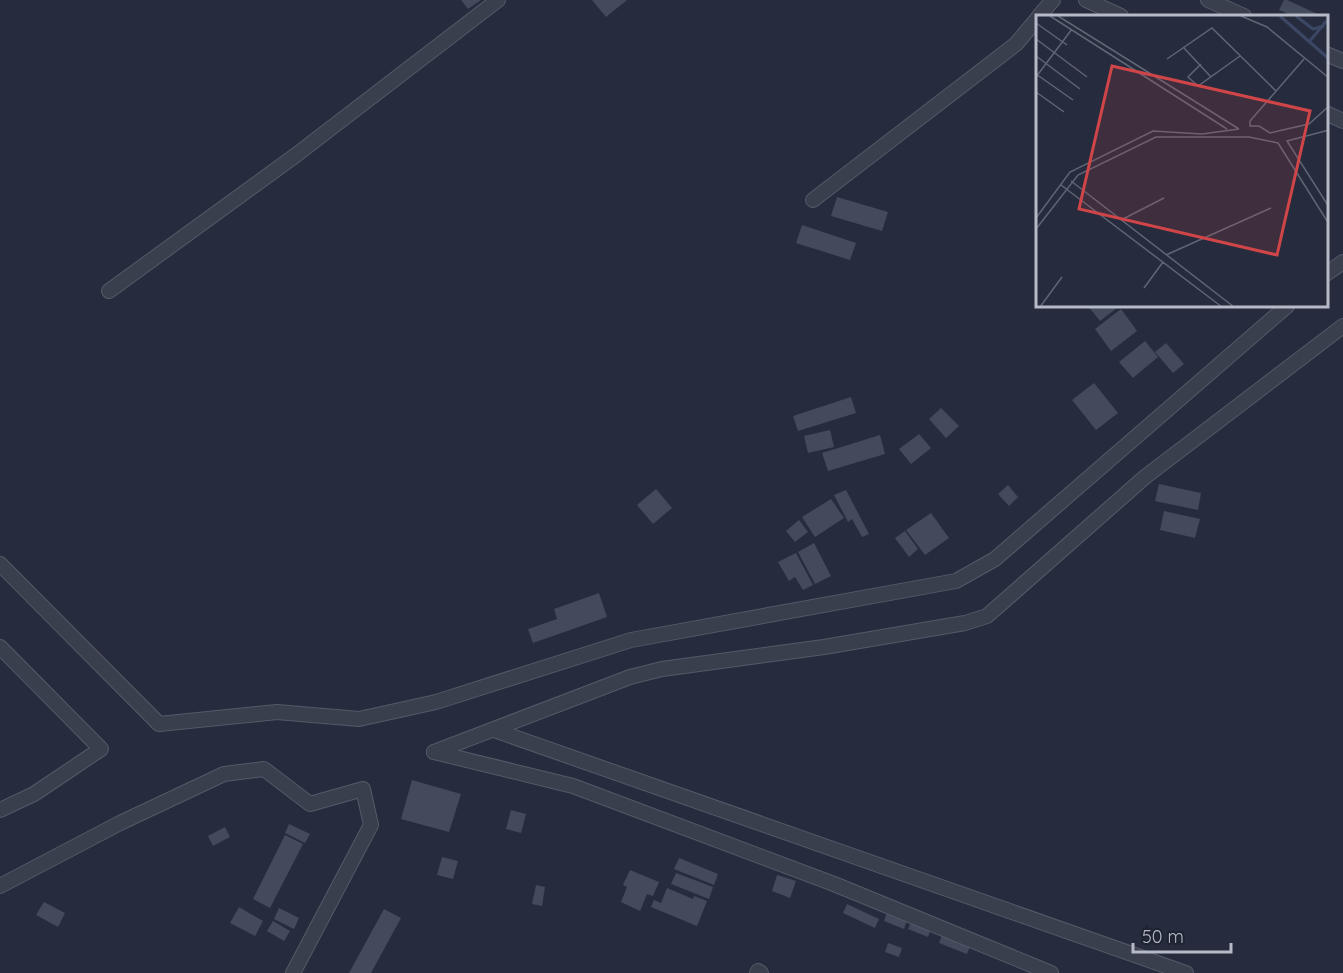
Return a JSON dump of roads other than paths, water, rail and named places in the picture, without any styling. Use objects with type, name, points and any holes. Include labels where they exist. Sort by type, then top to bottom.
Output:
[{"type":"street","points":[[109,291],[296,155],[498,0]]},
{"type":"street","points":[[1040,15],[1053,0]]},
{"type":"street","points":[[1086,0],[1119,15]]},
{"type":"street","points":[[1208,0],[1242,15]]},
{"type":"street","points":[[813,200],[1016,44],[1036,20]]},
{"type":"street","points":[[1328,55],[1343,61]]},
{"type":"street","points":[[1328,114],[1343,121]]},
{"type":"street","points":[[1328,273],[1343,262]]},
{"type":"street","points":[[0,564],[159,724],[278,712],[359,719],[436,702],[631,640],[956,581],[995,559],[1285,308]]},
{"type":"street","points":[[1051,973],[834,885],[573,786],[434,752],[630,677],[662,669],[824,647],[966,623],[987,616],[1145,477],[1343,326]]},
{"type":"street","points":[[0,647],[101,749],[34,794],[0,810]]},
{"type":"street","points":[[494,730],[1186,973]]},
{"type":"street","points":[[0,886],[120,823],[224,774],[264,770],[310,804],[363,789],[372,825],[293,973]]}]
